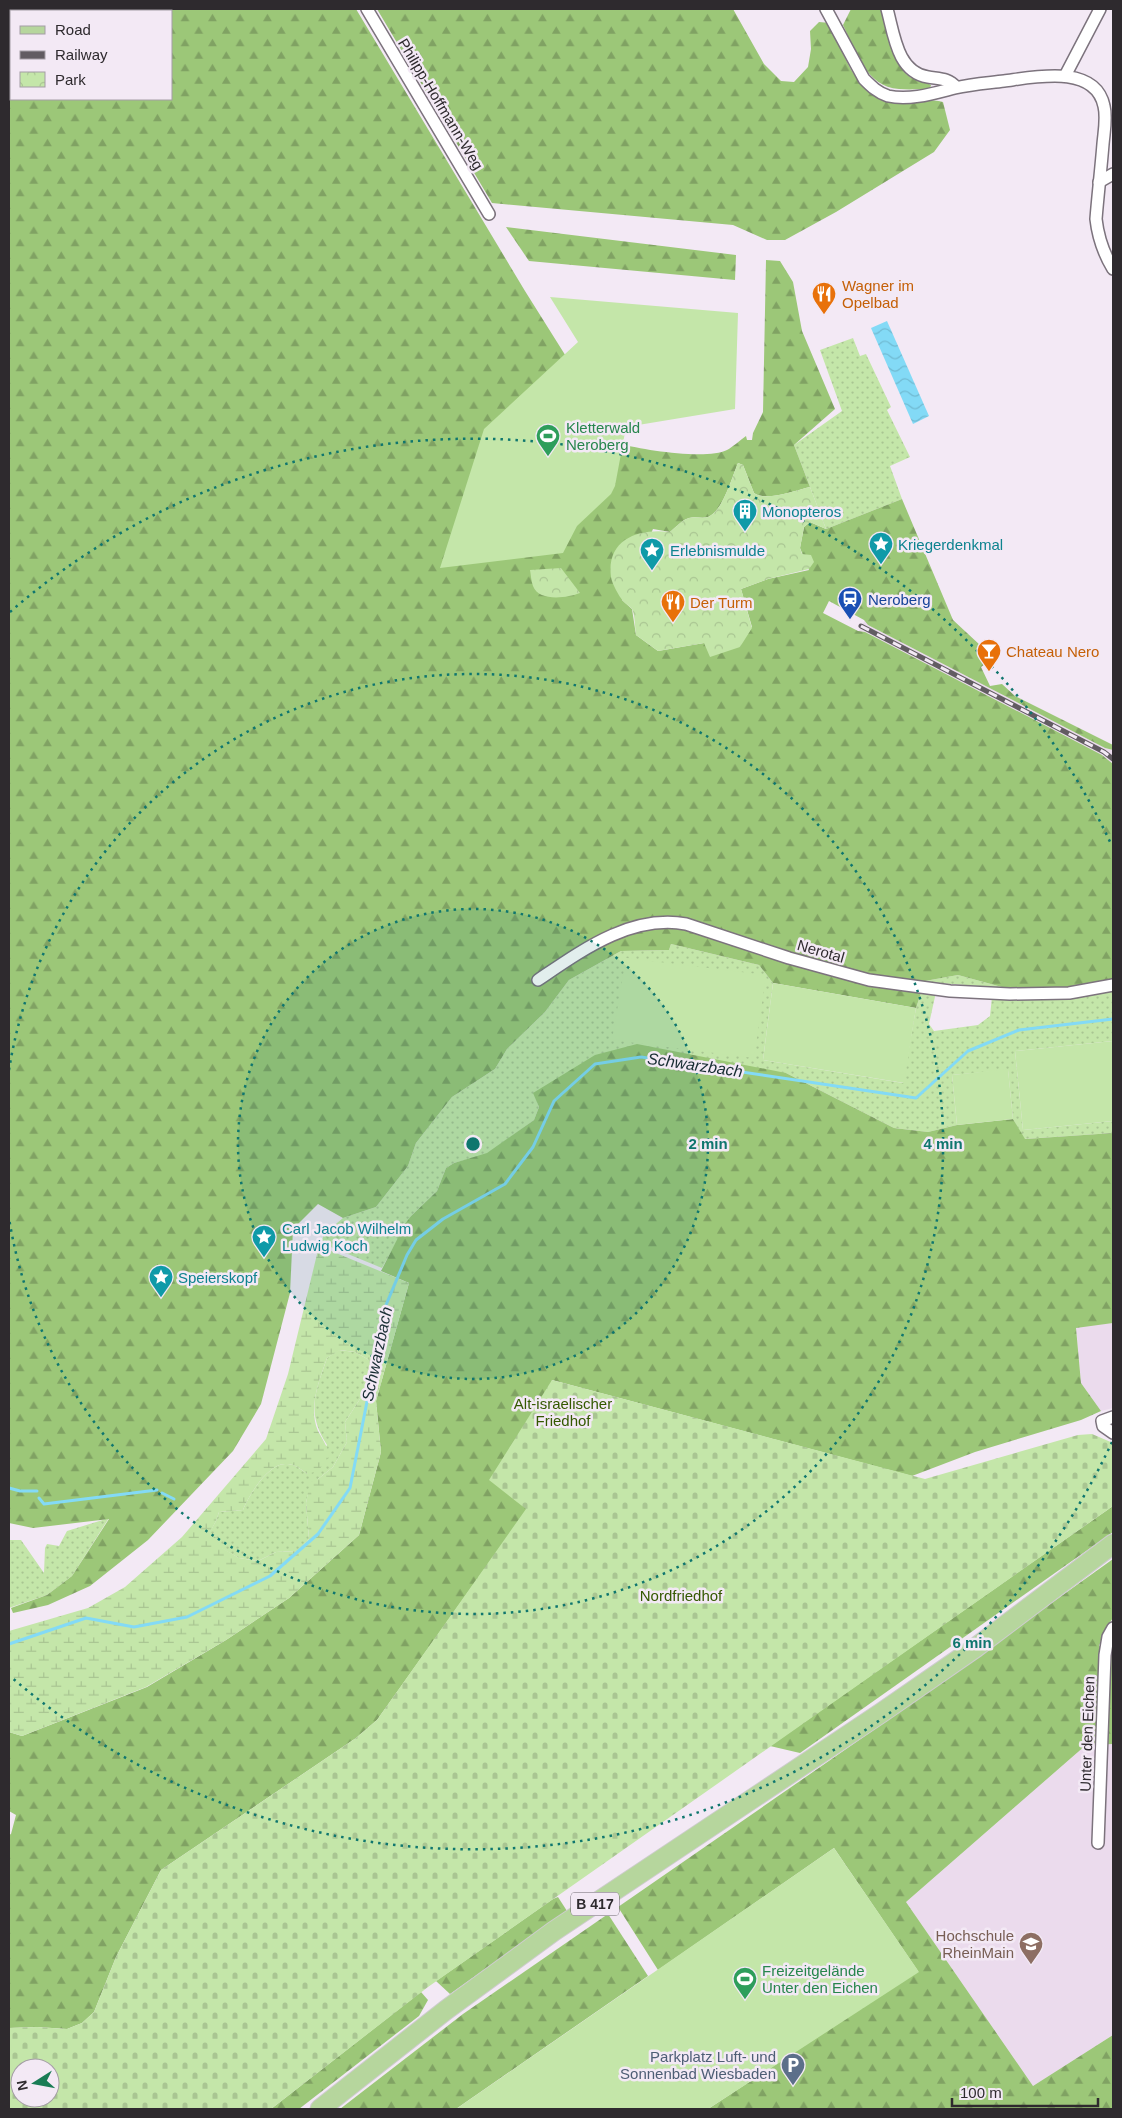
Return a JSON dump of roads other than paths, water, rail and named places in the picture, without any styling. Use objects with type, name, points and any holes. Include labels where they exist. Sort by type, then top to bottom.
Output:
[{"type":"main road","name":"B 417","points":[[320,2109],[446,2010],[554,1930],[881,1713],[984,1642],[1113,1544]]},
{"type":"street","name":"Philipp-Hoffmann-Weg","points":[[367,9],[489,214]]},
{"type":"street","points":[[826,9],[864,79],[879,92],[893,96],[908,97],[956,87],[1044,76],[1065,76],[1084,81],[1091,86],[1102,99],[1105,116],[1096,220],[1097,230],[1113,269]]},
{"type":"street","points":[[887,9],[900,53],[910,69],[918,74],[949,81],[956,87]]},
{"type":"street","points":[[1065,76],[1100,9]]},
{"type":"street","points":[[1099,182],[1113,174]]},
{"type":"street","name":"Nerotal","points":[[538,980],[596,944],[626,930],[643,924],[666,922],[686,924],[788,958],[869,980],[950,991],[1010,994],[1069,993],[1113,986]]},
{"type":"street","points":[[1113,1418],[1102,1421],[1103,1426],[1113,1433]]},
{"type":"street","name":"Unter den Eichen","points":[[1098,1842],[1105,1655],[1108,1637],[1113,1628]]},
{"type":"water","points":[[887,321],[929,416],[913,424],[871,328]]},
{"type":"waterway","name":"Schwarzbach","points":[[9,1644],[86,1618],[134,1627],[187,1617],[270,1576],[318,1534],[350,1488],[386,1305],[407,1255],[416,1240],[443,1219],[505,1184],[533,1147],[554,1101],[595,1064],[641,1057],[916,1098],[968,1051],[1019,1030],[1113,1019]]},
{"type":"waterway","points":[[9,1488],[20,1491],[37,1491]]},
{"type":"waterway","points":[[39,1498],[44,1504],[157,1490]]},
{"type":"waterway","points":[[162,1493],[174,1499]]},
{"type":"railway","points":[[861,626],[1104,752],[1113,759]]},
{"type":"place","name":"Wagner im Opelbad","points":[[824,315]]},
{"type":"place","name":"Kletterwald Neroberg","points":[[548,457]]},
{"type":"place","name":"Monopteros","points":[[745,532]]},
{"type":"place","name":"Kriegerdenkmal","points":[[881,565]]},
{"type":"place","name":"Erlebnismulde","points":[[652,571]]},
{"type":"place","name":"Neroberg","points":[[850,620]]},
{"type":"place","name":"Der Turm","points":[[673,623]]},
{"type":"place","name":"Chateau Nero","points":[[989,672]]},
{"type":"place","name":"Carl Jacob Wilhelm Ludwig Koch","points":[[264,1258]]},
{"type":"place","name":"Speierskopf","points":[[161,1298]]},
{"type":"place","name":"Hochschule RheinMain","points":[[1031,1965]]},
{"type":"place","name":"Freizeitgelände Unter den Eichen","points":[[745,2000]]},
{"type":"place","name":"Parkplatz Luft- und Sonnenbad Wiesbaden","points":[[793,2086]]},
{"type":"park label","name":"Alt-israelischer Friedhof","points":[[563,1412]]},
{"type":"park label","name":"Nordfriedhof","points":[[681,1595]]}]
